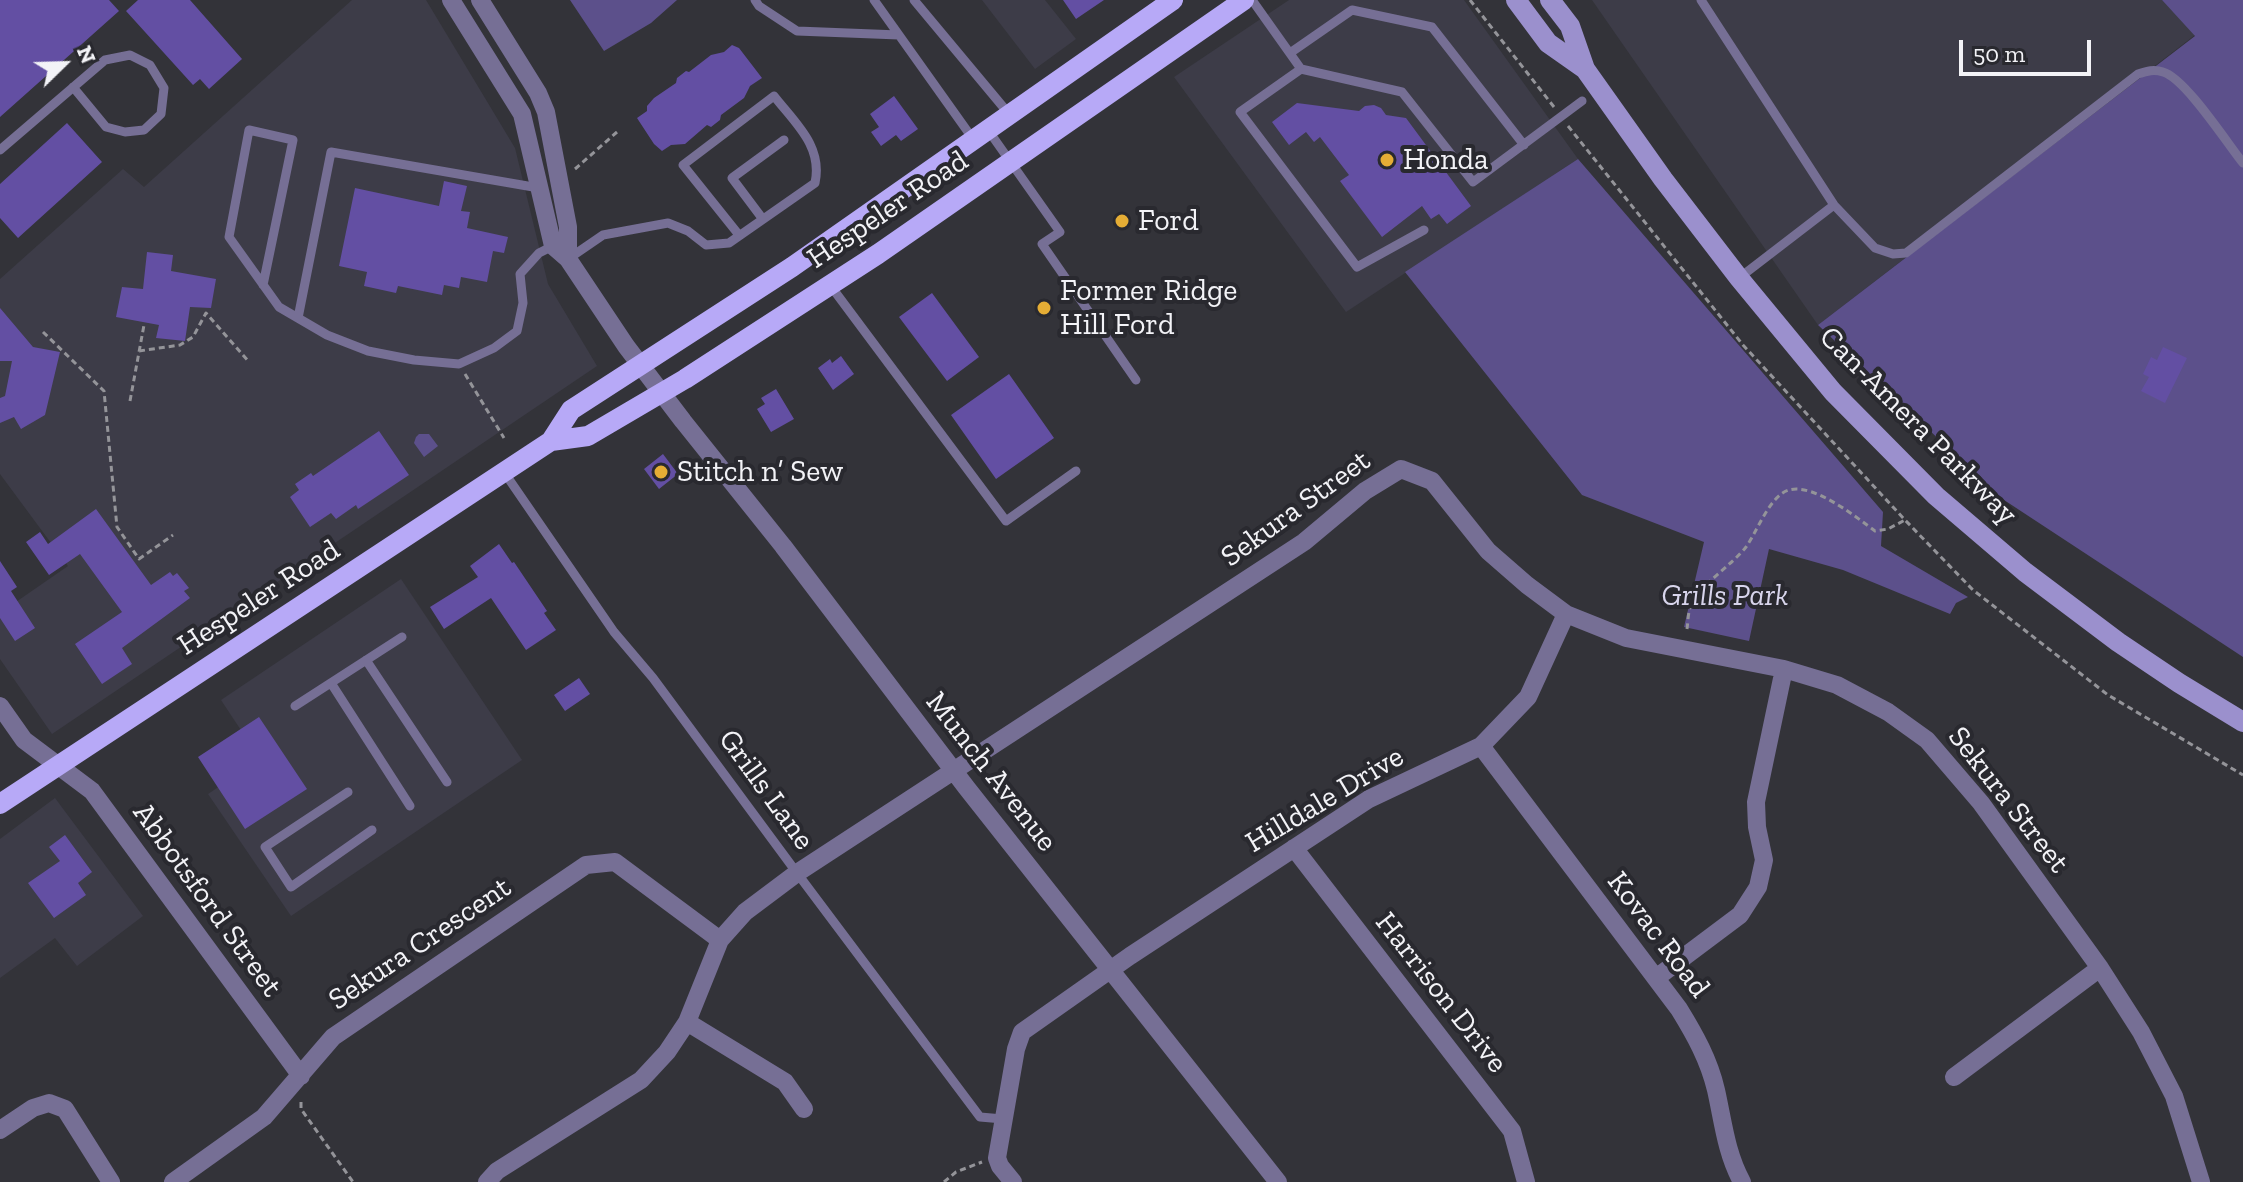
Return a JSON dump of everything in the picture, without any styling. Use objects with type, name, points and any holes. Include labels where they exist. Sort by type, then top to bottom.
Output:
[{"type":"main road","name":"Hespeler Road","points":[[0,804],[551,441],[571,410],[792,267],[1173,0]]},
{"type":"main road","name":"Hespeler Road","points":[[551,441],[588,436],[662,393],[830,285],[1244,0]]},
{"type":"main road","name":"Can-Amera Parkway","points":[[1516,0],[1548,43],[1585,69]]},
{"type":"main road","name":"Can-Amera Parkway","points":[[1550,0],[1570,26],[1585,69],[1663,179],[1833,392],[1936,496],[2025,572],[2118,642],[2243,722]]},
{"type":"street","points":[[451,0],[522,114],[553,246]]},
{"type":"street","points":[[480,0],[538,93],[546,112],[568,227],[568,259]]},
{"type":"street","name":"Munch Avenue","points":[[553,246],[568,259],[640,365],[954,771],[1278,1182]]},
{"type":"street","name":"Sekura Street","points":[[797,873],[1304,542],[1365,491],[1401,469],[1432,481],[1488,551],[1566,614],[1626,638],[1784,669],[1837,685],[1888,712],[1927,740],[1981,803],[2100,968],[2141,1032],[2174,1096],[2201,1182]]},
{"type":"street","name":"Hilldale Drive","points":[[997,1158],[1016,1049],[1022,1032],[1110,970],[1369,799],[1481,746],[1528,697],[1566,614]]},
{"type":"street","points":[[1656,978],[1740,915],[1758,887],[1764,860],[1757,827],[1756,802],[1784,669]]},
{"type":"street","name":"Abbotsford Street","points":[[0,706],[24,740],[92,791],[301,1076]]},
{"type":"street","name":"Kovac Road","points":[[1481,746],[1656,978],[1698,1040],[1716,1087],[1728,1150],[1742,1182]]},
{"type":"street","name":"Harrison Drive","points":[[1294,848],[1512,1131],[1526,1182]]},
{"type":"street","name":"Sekura Crescent","points":[[173,1182],[264,1117],[333,1037],[586,865],[615,862],[720,940]]},
{"type":"street","points":[[487,1182],[497,1171],[641,1080],[667,1052],[687,1022],[720,940],[745,912],[797,873]]},
{"type":"street","points":[[1954,1077],[2100,968]]},
{"type":"street","points":[[687,1022],[785,1082],[804,1109]]},
{"type":"street","points":[[0,1130],[33,1108],[49,1103],[65,1109],[111,1182]]},
{"type":"street","points":[[997,1158],[1013,1182]]},
{"type":"lane","points":[[755,0],[759,6],[797,31],[899,35]]},
{"type":"lane","points":[[874,0],[981,134],[1012,162],[1060,232],[1042,244],[1136,380]]},
{"type":"lane","points":[[914,0],[1009,115]]},
{"type":"lane","points":[[1252,0],[1301,69],[1402,92],[1473,182],[1582,101]]},
{"type":"lane","points":[[1701,0],[1834,205],[1875,248],[1893,254],[1906,253],[2138,74],[2152,70],[2166,72],[2181,83],[2243,163]]},
{"type":"lane","points":[[1290,53],[1352,10],[1432,27],[1524,145]]},
{"type":"lane","points":[[0,150],[73,87],[105,60],[130,55],[150,65],[164,88],[161,114],[144,130],[125,132],[106,127],[73,87]]},
{"type":"lane","points":[[1301,69],[1240,112],[1357,267],[1424,230]]},
{"type":"lane","points":[[568,259],[603,235],[668,223],[688,231],[706,245],[729,243],[815,183],[818,167],[812,144],[774,96],[683,165],[739,235]]},
{"type":"lane","points":[[263,285],[293,140],[249,130],[229,237],[263,285],[279,307],[327,335],[368,351],[414,360],[459,364],[494,348],[517,331],[523,303],[520,274],[539,253],[553,246]]},
{"type":"lane","points":[[762,218],[732,178],[784,140]]},
{"type":"lane","points":[[298,318],[331,152],[539,188]]},
{"type":"lane","points":[[1739,278],[1834,205]]},
{"type":"lane","points":[[830,285],[1006,521],[1076,471]]},
{"type":"lane","name":"Grills Lane","points":[[504,471],[614,632],[653,678],[980,1117],[1003,1119]]},
{"type":"lane","points":[[295,706],[402,637]]},
{"type":"lane","points":[[366,660],[447,782]]},
{"type":"lane","points":[[331,683],[410,806]]},
{"type":"lane","points":[[348,792],[265,847],[291,887],[372,830]]},
{"type":"path","points":[[572,172],[617,132]]},
{"type":"path","points":[[139,351],[180,345],[193,337],[206,313],[249,362]]},
{"type":"path","points":[[130,401],[144,325]]},
{"type":"path","points":[[43,332],[104,391],[117,527],[139,559],[173,535]]},
{"type":"path","points":[[459,364],[504,438]]},
{"type":"path","points":[[1687,629],[1691,604],[1745,549],[1778,495],[1788,490],[1798,489],[1829,499],[1875,531],[1888,529],[1905,520]]},
{"type":"path","points":[[301,1076],[301,1109],[353,1182]]},
{"type":"path","points":[[944,1182],[956,1172],[997,1158]]},
{"type":"shaded area","points":[[352,0],[426,0],[515,148],[548,284],[597,366],[52,734],[0,659],[0,613],[68,566],[0,474],[0,279],[123,169],[144,187]]},
{"type":"shaded area","points":[[982,0],[1045,0],[1076,39],[1035,69]]},
{"type":"shaded area","points":[[1289,0],[1464,0],[1578,159],[1346,312],[1174,77]]},
{"type":"shaded area","points":[[1592,0],[2162,0],[2195,35],[1818,325]]},
{"type":"shaded area","points":[[401,579],[522,760],[291,916],[208,794],[260,759],[221,700]]},
{"type":"shaded area","points":[[55,798],[143,916],[77,966],[55,938],[0,978],[0,839]]},
{"type":"green space","points":[[570,0],[677,0],[651,23],[604,51]]},
{"type":"green space","points":[[2162,0],[2243,0],[2243,657],[2001,498],[1818,325],[2195,36]]},
{"type":"green space","name":"Grills Park","points":[[1578,159],[1883,512],[1881,546],[1968,597],[1956,603],[1950,614],[1843,570],[1769,549],[1749,641],[1684,627],[1704,542],[1582,495],[1405,272]]},
{"type":"green space","points":[[419,434],[429,434],[438,446],[424,457],[414,443]]},
{"type":"building","points":[[0,0],[109,0],[119,11],[0,117]]},
{"type":"building","points":[[138,0],[190,0],[242,59],[209,89],[200,79],[193,85],[126,11]]},
{"type":"building","points":[[1063,0],[1104,0],[1076,19]]},
{"type":"building","points":[[732,45],[739,48],[762,78],[750,86],[744,98],[721,115],[720,120],[711,127],[707,125],[685,144],[671,145],[662,151],[637,118],[647,111],[654,98],[676,83],[677,78],[686,71]]},
{"type":"building","points":[[894,96],[918,129],[901,141],[896,135],[881,146],[871,132],[879,127],[870,114]]},
{"type":"building","name":"Honda","points":[[1297,103],[1359,111],[1365,106],[1374,105],[1386,115],[1406,118],[1471,206],[1447,224],[1439,214],[1431,219],[1422,206],[1382,237],[1340,181],[1349,175],[1320,137],[1314,142],[1306,132],[1289,145],[1272,122]]},
{"type":"building","points":[[67,123],[102,162],[18,238],[0,218],[0,184]]},
{"type":"building","points":[[444,181],[467,186],[461,211],[470,212],[467,228],[508,237],[504,253],[493,251],[487,282],[461,277],[459,288],[444,285],[442,295],[398,286],[396,293],[364,286],[367,272],[339,266],[355,188],[439,206]]},
{"type":"building","points":[[147,252],[173,255],[171,271],[216,279],[211,308],[190,307],[185,341],[156,338],[159,325],[116,317],[122,287],[143,289]]},
{"type":"building","points":[[932,293],[979,357],[947,381],[899,317]]},
{"type":"building","points":[[0,308],[33,347],[60,352],[45,415],[21,429],[14,417],[0,423],[0,398],[5,396],[12,361],[0,361]]},
{"type":"building","points":[[2163,347],[2187,358],[2165,403],[2141,391],[2149,377],[2143,374],[2151,357],[2157,360]]},
{"type":"building","points":[[841,356],[854,374],[833,390],[818,368],[830,359],[832,363]]},
{"type":"building","points":[[1009,374],[1054,438],[996,479],[951,415]]},
{"type":"building","points":[[776,389],[794,419],[771,432],[757,409],[765,404],[761,398]]},
{"type":"building","points":[[379,431],[409,475],[358,509],[356,505],[336,519],[331,513],[310,527],[290,497],[299,490],[295,484],[311,473],[313,476]]},
{"type":"building","name":"Stitch n’ Sew","points":[[663,454],[678,474],[659,489],[644,469]]},
{"type":"building","points":[[96,509],[151,585],[170,572],[173,576],[177,573],[189,588],[184,591],[190,598],[122,648],[132,664],[102,684],[75,644],[122,612],[80,554],[49,575],[26,542],[40,532],[48,544]]},
{"type":"building","points":[[499,544],[547,611],[544,613],[556,630],[526,650],[491,598],[444,629],[430,607],[478,577],[470,566]]},
{"type":"building","points":[[0,561],[17,587],[11,591],[35,628],[15,641],[0,618]]},
{"type":"building","points":[[579,678],[590,694],[565,711],[554,695]]},
{"type":"building","points":[[259,717],[307,789],[245,829],[198,757]]},
{"type":"building","points":[[65,835],[92,872],[78,883],[86,895],[54,918],[28,883],[60,861],[49,847]]},
{"type":"place","name":"Honda","points":[[1387,160]]},
{"type":"place","name":"Ford","points":[[1122,221]]},
{"type":"place","name":"Former Ridge Hill Ford","points":[[1044,308]]},
{"type":"place","name":"Stitch n’ Sew","points":[[661,472]]}]
